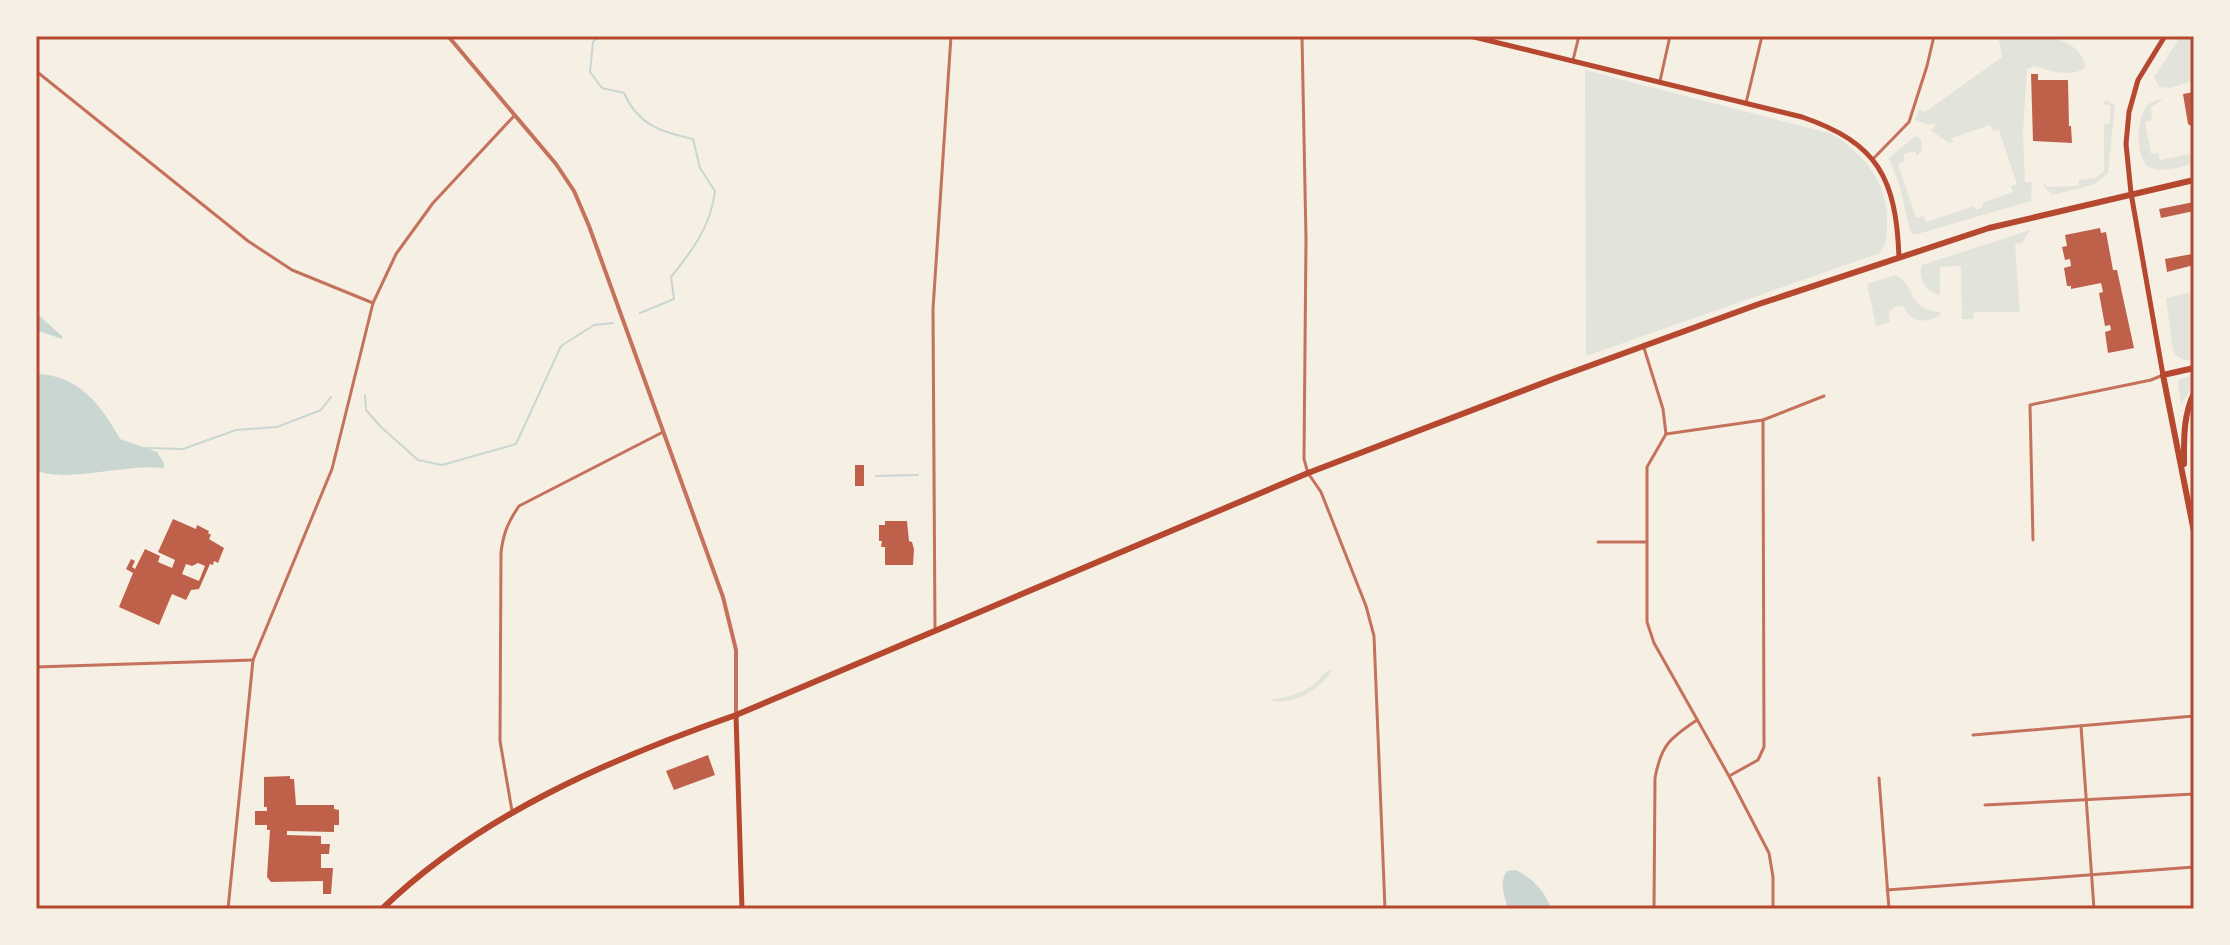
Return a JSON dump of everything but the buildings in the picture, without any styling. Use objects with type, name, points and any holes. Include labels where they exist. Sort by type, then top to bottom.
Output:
[{"type":"main road","points":[[1470,36],[1660,81],[1829,126],[1856,142],[1873,159],[1891,196],[1899,257]]},
{"type":"main road","points":[[2165,36],[2138,80],[2129,112],[2126,144],[2131,193],[2194,532]]},
{"type":"main road","points":[[382,909],[420,875],[513,814],[609,764],[736,715],[1308,473],[1455,415],[1899,257],[1989,228],[2194,180]]},
{"type":"main road","points":[[2163,375],[2194,368]]},
{"type":"main road","points":[[2184,476],[2184,422],[2194,393]]},
{"type":"main road","points":[[736,715],[742,909]]},
{"type":"street","points":[[448,36],[556,164],[574,191],[589,226],[723,597],[736,650],[736,715]]},
{"type":"street","points":[[935,631],[933,308],[951,36]]},
{"type":"street","points":[[1302,36],[1306,239],[1304,459],[1308,473],[1321,492],[1366,606],[1374,636],[1385,909]]},
{"type":"street","points":[[1573,60],[1579,36]]},
{"type":"street","points":[[1660,81],[1670,36]]},
{"type":"street","points":[[1746,103],[1762,36]]},
{"type":"street","points":[[1873,159],[1909,122],[1934,36]]},
{"type":"street","points":[[36,71],[248,241],[292,270],[373,303]]},
{"type":"street","points":[[228,909],[253,660],[332,469],[373,303],[396,254],[433,203],[515,115]]},
{"type":"street","points":[[1644,347],[1663,409],[1666,434],[1647,467],[1647,622],[1654,643],[1769,853],[1773,909]]},
{"type":"street","points":[[2033,540],[2030,405],[2163,375]]},
{"type":"street","points":[[1666,434],[1763,420],[1824,396]]},
{"type":"street","points":[[1729,776],[1758,760],[1764,747],[1763,420]]},
{"type":"street","points":[[513,814],[500,741],[503,535],[509,519],[519,506],[663,432]]},
{"type":"street","points":[[1598,542],[1646,542]]},
{"type":"street","points":[[36,667],[253,660]]},
{"type":"street","points":[[1973,735],[2194,716]]},
{"type":"street","points":[[1654,909],[1655,778],[1658,760],[1665,743],[1697,720]]},
{"type":"street","points":[[2081,726],[2094,909]]},
{"type":"street","points":[[1879,778],[1889,909]]},
{"type":"street","points":[[1985,805],[2194,794]]},
{"type":"street","points":[[1887,890],[2194,867]]},
{"type":"shaded area","points":[[1998,36],[2060,40],[2079,52],[2085,63],[2084,69],[2072,73],[2034,66],[2027,69],[2023,134],[2025,182],[2032,182],[2031,201],[1914,235],[1910,231],[1900,187],[1889,158],[1915,136],[1921,139],[1922,150],[1917,156],[1915,151],[1903,154],[1905,161],[1898,164],[1916,218],[1924,216],[1926,222],[1974,206],[1976,210],[1983,207],[1982,203],[2013,192],[2011,186],[2017,184],[1999,130],[1993,131],[1990,125],[1952,138],[1953,142],[1949,143],[1930,130],[1936,126],[1933,123],[1930,125],[1915,120],[1919,109],[1925,112],[2002,57]]},
{"type":"shaded area","points":[[2181,36],[2194,36],[2194,80],[2171,88],[2159,87],[2154,77]]},
{"type":"shaded area","points":[[1585,70],[1832,134],[1864,160],[1878,182],[1886,208],[1887,234],[1880,253],[1586,356]]},
{"type":"shaded area","points":[[2164,98],[2151,107],[2152,120],[2145,122],[2151,154],[2158,153],[2160,160],[2194,153],[2194,164],[2165,170],[2154,169],[2144,162],[2139,147],[2143,112],[2150,103]]},
{"type":"shaded area","points":[[2106,100],[2115,105],[2108,173],[2095,184],[2053,195],[2044,187],[2044,181],[2046,187],[2079,186],[2079,180],[2095,178],[2104,171],[2104,124],[2110,123],[2110,105],[2103,104]]},
{"type":"shaded area","points":[[2030,230],[2022,243],[2015,244],[2020,312],[1974,312],[1973,319],[1962,319],[1961,266],[1940,267],[1940,295],[1924,284],[1922,265]]},
{"type":"shaded area","points":[[1895,275],[1906,284],[1921,306],[1940,312],[1940,315],[1919,320],[1910,316],[1903,306],[1895,307],[1889,312],[1890,322],[1876,326],[1867,284]]},
{"type":"shaded area","points":[[2194,292],[2194,359],[2184,360],[2173,350],[2166,298]]},
{"type":"shaded area","points":[[36,313],[62,336],[62,339],[36,330]]},
{"type":"shaded area","points":[[36,374],[64,380],[87,394],[120,439],[157,452],[164,468],[63,475],[36,470]]},
{"type":"shaded area","points":[[2194,374],[2194,384],[2181,405],[2179,380]]},
{"type":"shaded area","points":[[1332,670],[1321,684],[1305,695],[1286,701],[1269,700],[1302,692]]},
{"type":"shaded area","points":[[1516,870],[1537,886],[1551,909],[1508,909],[1503,880],[1507,871]]},
{"type":"waterway","points":[[599,36],[593,42],[590,72],[602,88],[624,93],[644,120],[693,139],[700,168],[715,191],[705,227],[671,277],[674,299],[640,313]]},
{"type":"waterway","points":[[365,395],[366,410],[418,460],[442,465],[516,444],[561,346],[594,325],[613,323]]},
{"type":"waterway","points":[[146,448],[183,449],[236,430],[277,427],[321,410],[331,397]]},
{"type":"waterway","points":[[876,476],[918,475]]}]
